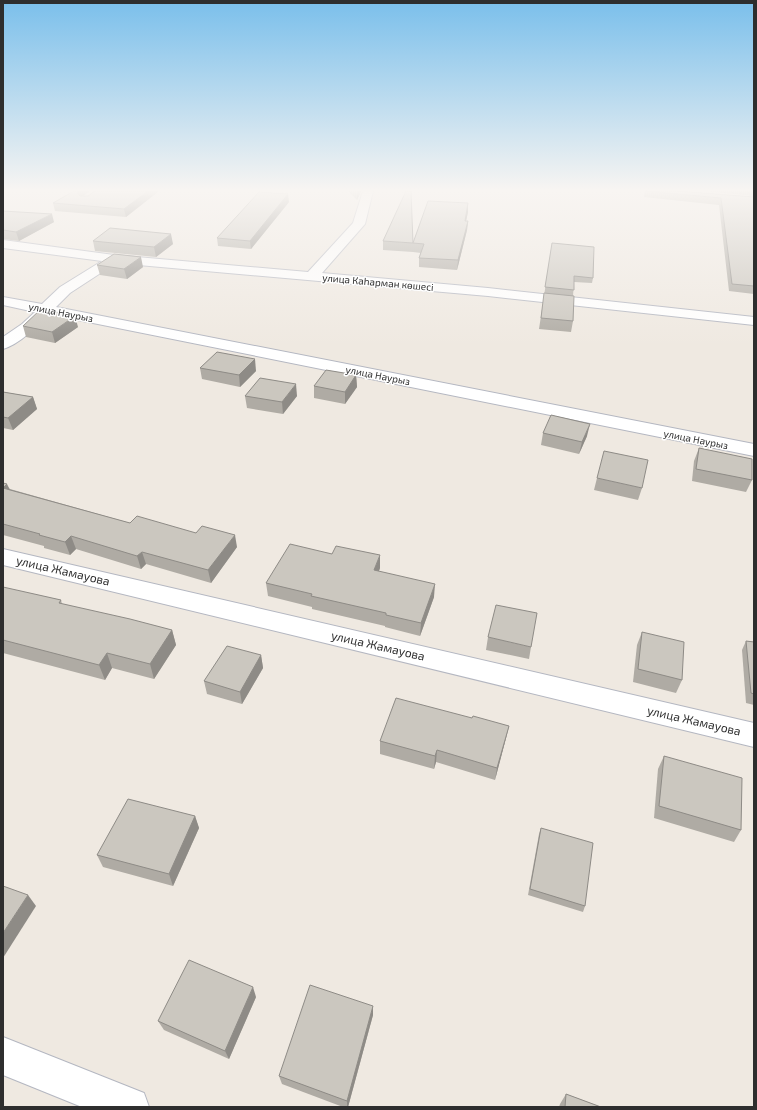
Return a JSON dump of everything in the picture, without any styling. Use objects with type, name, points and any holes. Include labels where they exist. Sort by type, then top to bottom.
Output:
[{"type":"street","points":[[312,276],[341,243]]},
{"type":"street","name":"улица Каһарман көшесі","points":[[3,244],[114,259],[488,292],[754,321]]},
{"type":"street","points":[[3,344],[26,328],[65,290],[114,259]]},
{"type":"street","name":"улица Наурыз","points":[[3,301],[754,450]]},
{"type":"street","name":"улица Жамауова","points":[[3,557],[754,735]]},
{"type":"street","points":[[3,1056],[130,1107]]},
{"type":"building","points":[[111,243],[159,243],[154,247]]},
{"type":"building","points":[[413,243],[462,243],[458,260],[419,258],[424,244]]},
{"type":"building","points":[[552,243],[594,247],[593,278],[574,276],[574,290],[545,287]]},
{"type":"building","points":[[727,243],[754,243],[754,286],[732,284]]},
{"type":"building","points":[[114,254],[141,257],[124,269],[97,265]]},
{"type":"building","points":[[544,293],[574,296],[573,321],[541,318]]},
{"type":"building","points":[[41,309],[75,316],[52,332],[23,326]]},
{"type":"building","points":[[217,352],[255,359],[239,375],[200,368]]},
{"type":"building","points":[[326,370],[356,375],[345,392],[314,386]]},
{"type":"building","points":[[260,378],[296,384],[282,402],[245,396]]},
{"type":"building","points":[[3,392],[33,397],[8,418],[3,417]]},
{"type":"building","points":[[551,415],[590,424],[582,442],[543,433]]},
{"type":"building","points":[[699,448],[752,459],[752,480],[696,469]]},
{"type":"building","points":[[604,451],[648,460],[642,488],[597,478]]},
{"type":"building","points":[[3,488],[130,523],[137,516],[196,533],[202,526],[235,535],[208,570],[142,552],[137,556],[71,536],[65,542],[3,524]]},
{"type":"building","points":[[290,544],[332,554],[336,546],[380,555],[374,570],[435,584],[421,623],[386,615],[386,613],[311,596],[312,594],[266,583]]},
{"type":"building","points":[[3,587],[61,600],[59,603],[172,630],[150,664],[107,653],[99,665],[3,640]]},
{"type":"building","points":[[496,605],[537,613],[531,647],[488,637]]},
{"type":"building","points":[[642,632],[684,642],[682,680],[638,669]]},
{"type":"building","points":[[746,641],[754,642],[754,694],[751,693]]},
{"type":"building","points":[[227,646],[261,655],[240,692],[204,681]]},
{"type":"building","points":[[396,698],[509,726],[497,768],[437,750],[435,756],[380,741]]},
{"type":"building","points":[[664,756],[742,778],[741,830],[659,806]]},
{"type":"building","points":[[128,799],[195,816],[169,874],[97,855]]},
{"type":"building","points":[[541,828],[593,843],[585,906],[530,889]]},
{"type":"building","points":[[3,886],[28,895],[3,933]]},
{"type":"building","points":[[189,960],[253,987],[225,1051],[158,1021]]},
{"type":"building","points":[[310,985],[373,1006],[347,1101],[279,1076]]},
{"type":"building","points":[[566,1094],[601,1107],[565,1107]]}]
